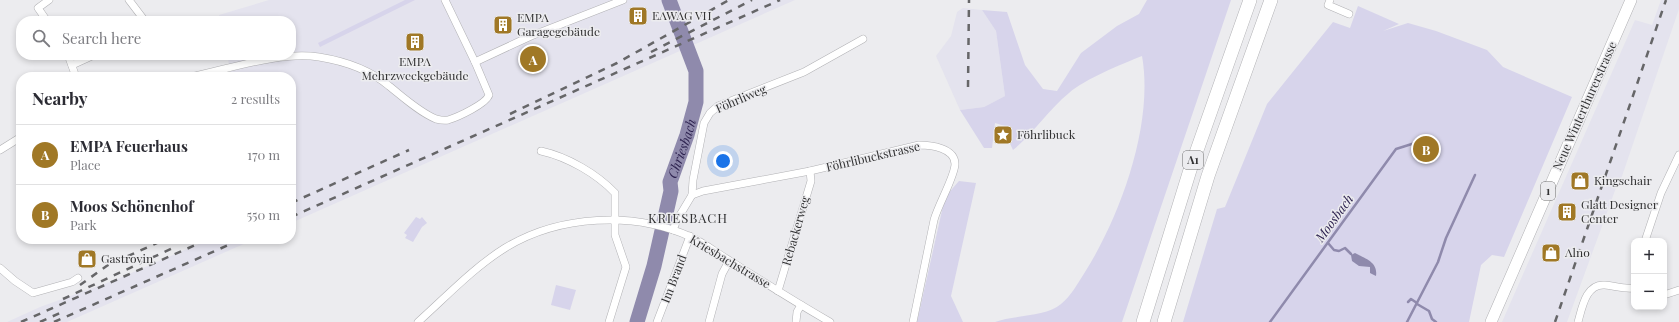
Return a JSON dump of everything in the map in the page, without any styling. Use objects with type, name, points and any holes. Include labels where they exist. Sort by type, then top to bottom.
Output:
[{"type":"highway","name":"A1","points":[[1143,322],[1190,170],[1250,0]]},
{"type":"highway","name":"A1","points":[[1164,322],[1208,176],[1270,3]]},
{"type":"main road","name":"Neue Winterthurerstrasse","points":[[1491,322],[1631,0]]},
{"type":"street","points":[[44,16],[38,8],[49,0]]},
{"type":"street","points":[[129,0],[141,16]]},
{"type":"street","points":[[296,57],[313,57],[336,60],[355,66],[388,85],[401,97],[435,118],[447,120],[484,103],[488,99],[488,92],[446,0]]},
{"type":"street","points":[[475,62],[531,36],[623,0]]},
{"type":"street","points":[[1330,0],[1328,5],[1349,14]]},
{"type":"street","name":"Föhrliweg","points":[[671,230],[692,195],[693,180],[704,123],[710,112],[718,106],[809,70],[864,39]]},
{"type":"street","points":[[70,60],[74,72]]},
{"type":"street","points":[[72,65],[83,60]]},
{"type":"street","points":[[215,72],[269,60]]},
{"type":"street","points":[[0,150],[16,140]]},
{"type":"street","name":"Föhrlibuckstrasse","points":[[692,195],[703,191],[810,171],[920,145],[929,145],[949,153],[955,161],[954,169],[938,206],[913,322]]},
{"type":"street","points":[[541,151],[564,159],[605,183],[615,194],[615,235],[626,267],[609,322]]},
{"type":"street","points":[[1646,238],[1662,193],[1679,155]]},
{"type":"street","name":"Rebackerweg","points":[[778,291],[811,181],[810,171]]},
{"type":"street","name":"Kriesbachstrasse","points":[[418,322],[477,269],[501,251],[518,241],[570,223],[614,220],[648,224],[690,236],[708,245],[729,261],[830,322]]},
{"type":"street","name":"Im Brand","points":[[657,322],[690,236]]},
{"type":"street","points":[[709,322],[722,274],[729,261]]},
{"type":"street","points":[[0,268],[15,282],[33,292],[72,282],[78,278]]},
{"type":"street","points":[[1578,322],[1587,294],[1593,288],[1604,285],[1631,290]]},
{"type":"street","points":[[1667,294],[1679,290]]},
{"type":"street","points":[[796,322],[797,312],[801,305]]},
{"type":"shaded area","points":[[269,0],[795,0],[296,221],[296,72],[231,72],[228,60],[296,60],[296,16],[219,15]]},
{"type":"shaded area","points":[[405,0],[415,0],[320,47],[318,43]]},
{"type":"shaded area","points":[[1147,0],[1231,0],[1122,322],[995,322],[1038,314],[1055,308],[1068,297],[1080,281],[1111,224],[1132,168],[1139,139],[1143,110],[1144,82],[1142,56],[1084,82],[1061,100],[1013,150],[1006,135],[1008,127],[995,123],[992,148],[984,148],[960,110],[984,107],[1005,96],[996,31],[982,10],[1007,12],[1025,65],[1043,89],[1057,91],[1081,53],[1117,26],[1139,14]]},
{"type":"shaded area","points":[[1661,0],[1679,0],[1679,9],[1619,185],[1617,185],[1567,322],[1502,322],[1635,20],[1652,25]]},
{"type":"shaded area","points":[[1358,6],[1399,24],[1383,31],[1408,23],[1436,31],[1487,50],[1503,67],[1572,97],[1504,257],[1492,255],[1481,265],[1469,322],[1183,322],[1217,209],[1225,207],[1267,104],[1333,22],[1350,28]]},
{"type":"shaded area","points":[[963,8],[982,10],[996,31],[1005,96],[984,107],[960,110],[936,56],[951,36],[957,12]]},
{"type":"shaded area","points":[[959,181],[976,183],[951,296],[963,322],[917,322],[945,197]]},
{"type":"shaded area","points":[[416,217],[420,219],[422,217],[427,223],[422,227],[413,242],[405,238],[407,235],[404,233]]},
{"type":"shaded area","points":[[198,244],[244,244],[67,322],[7,322],[40,307],[115,280]]},
{"type":"shaded area","points":[[1355,253],[1373,264],[1376,271],[1376,276],[1370,273],[1370,267],[1359,266],[1352,261],[1351,255]]},
{"type":"shaded area","points":[[556,285],[576,290],[570,310],[551,305]]},
{"type":"waterway","name":"Chriesbach","points":[[637,322],[654,266],[671,191],[670,182],[687,135],[696,102],[696,71],[669,0]]},
{"type":"waterway","name":"Moosbach","points":[[1270,322],[1396,149],[1415,143],[1425,143]]},
{"type":"waterway","points":[[1407,322],[1438,262],[1446,238],[1475,175]]},
{"type":"waterway","points":[[1328,243],[1334,250],[1339,251],[1345,248],[1351,254]]},
{"type":"waterway","points":[[1408,302],[1411,299],[1417,303]]},
{"type":"waterway","points":[[1417,304],[1429,311],[1432,319],[1436,322]]},
{"type":"railway","points":[[510,114],[617,63],[729,0]]},
{"type":"railway","points":[[651,52],[752,0]]},
{"type":"railway","points":[[296,215],[780,0]]},
{"type":"railway","points":[[968,87],[969,0]]},
{"type":"railway","points":[[1555,322],[1666,0]]},
{"type":"railway","points":[[296,201],[409,150]]},
{"type":"railway","points":[[80,285],[108,265],[155,244]]},
{"type":"railway","points":[[21,322],[198,244]]},
{"type":"railway","points":[[54,322],[231,244]]},
{"type":"railway","points":[[63,299],[175,247]]},
{"type":"railway","points":[[40,322],[60,313]]},
{"type":"place","name":"EAWAG VH","points":[[638,16]]},
{"type":"place","name":"EMPA Garagegebäude","points":[[503,25]]},
{"type":"place","name":"EMPA Mehrzweckgebäude","points":[[415,42]]},
{"type":"place","name":"EMPA Feuerhaus","points":[[533,59]]},
{"type":"place","name":"Föhrlibuck","points":[[1003,135]]},
{"type":"place","name":"Moos Schönenhof","points":[[1426,149]]},
{"type":"place","name":"Kingschair","points":[[1580,181]]},
{"type":"place","name":"Glatt Designer Center","points":[[1567,212]]},
{"type":"place","name":"Alno","points":[[1551,253]]},
{"type":"place","name":"Gastrovin","points":[[87,259]]},
{"type":"district","name":"KRIESBACH","points":[[688,218]]}]
